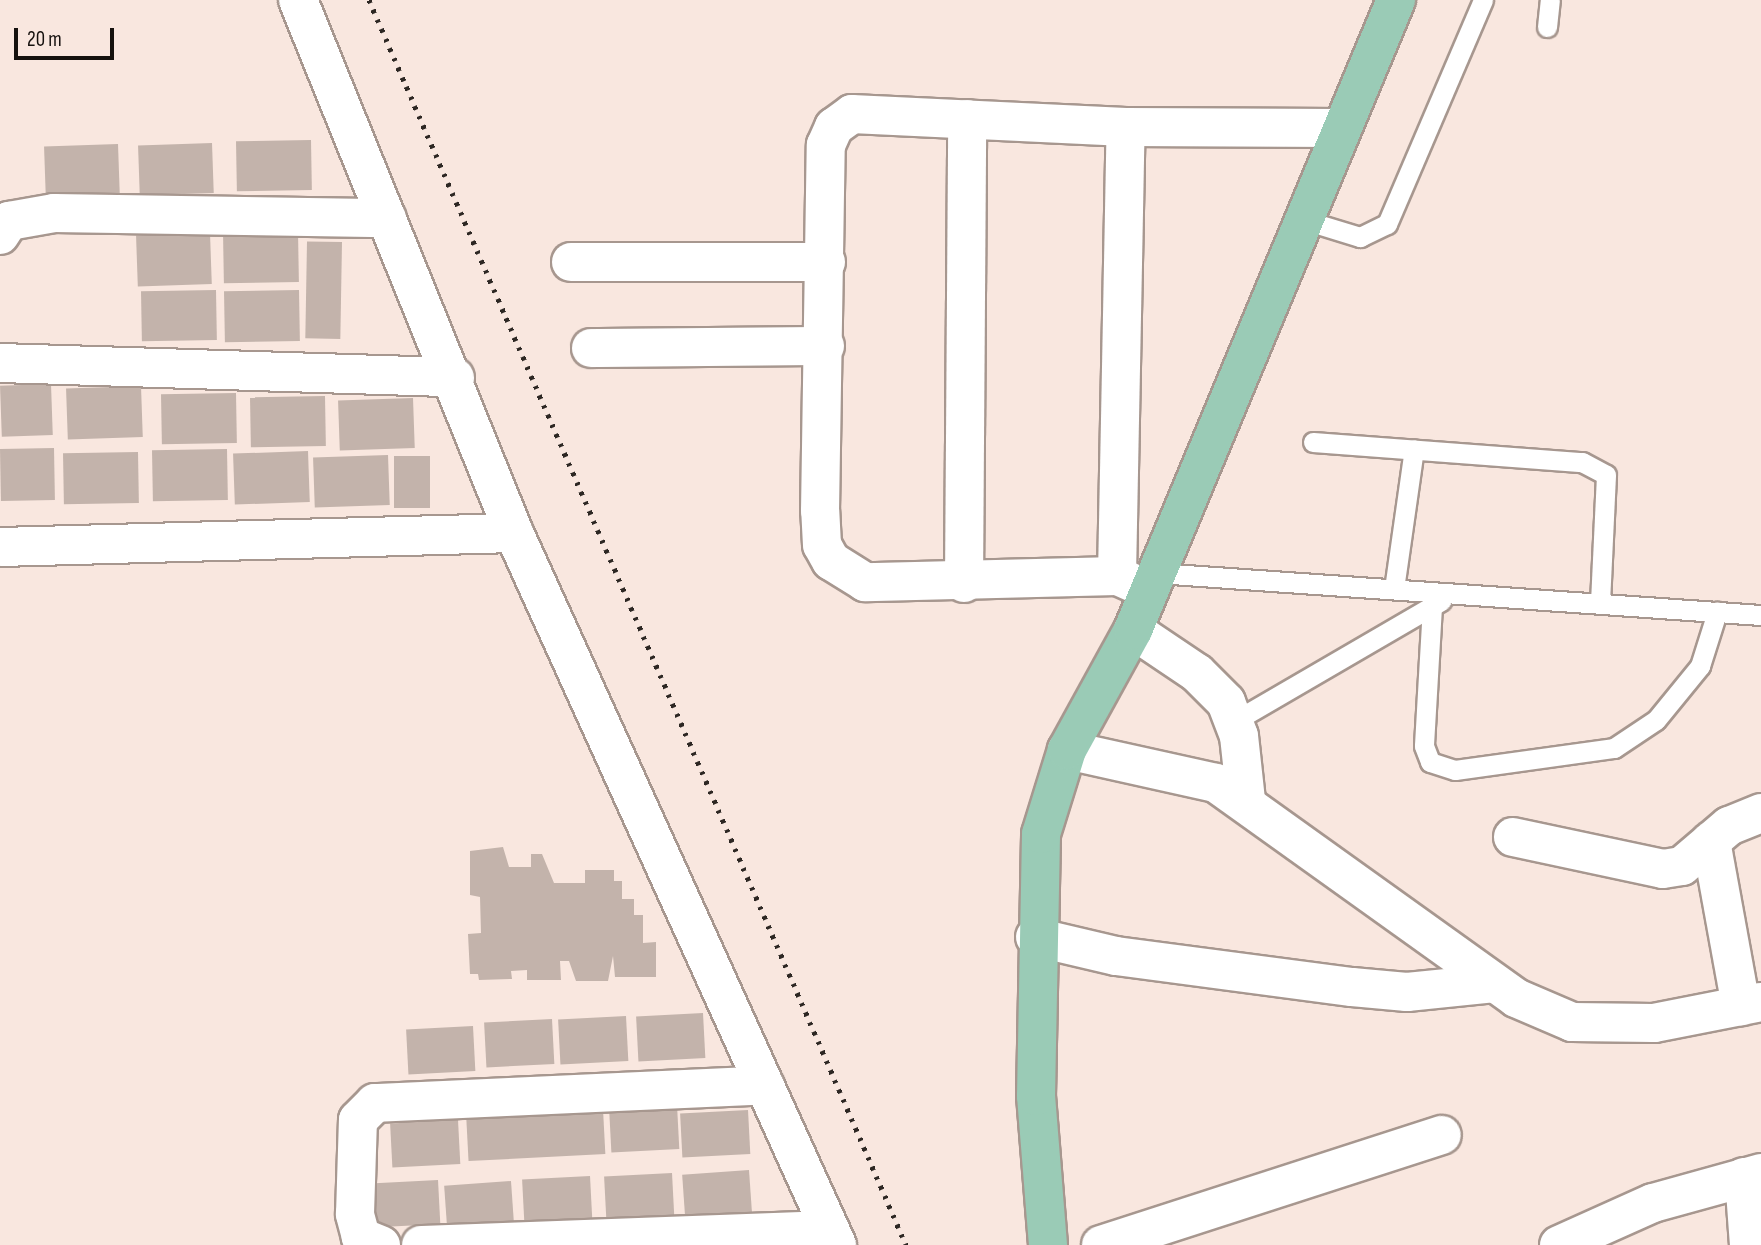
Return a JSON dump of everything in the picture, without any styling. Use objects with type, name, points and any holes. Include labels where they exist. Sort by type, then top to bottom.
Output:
[{"type":"main road","points":[[1048,1245],[1036,1096],[1035,937],[1041,834],[1067,750],[1133,630],[1141,580],[1396,0]]},
{"type":"street","points":[[298,0],[455,377],[514,533],[834,1237],[421,1245]]},
{"type":"street","points":[[1126,127],[1141,580],[865,582],[848,576],[827,553],[820,511],[825,346],[826,145],[834,127],[852,114],[1126,127],[1338,128]]},
{"type":"street","points":[[964,583],[967,119]]},
{"type":"street","points":[[0,235],[9,221],[54,213],[387,218]]},
{"type":"street","points":[[571,262],[826,262]]},
{"type":"street","points":[[591,348],[825,346]]},
{"type":"street","points":[[0,363],[455,377]]},
{"type":"street","points":[[0,547],[514,533]]},
{"type":"street","points":[[1133,630],[1197,673],[1226,702],[1234,722],[1246,800]]},
{"type":"street","points":[[1067,750],[1216,783],[1246,800],[1495,983],[1572,1022],[1654,1023],[1751,1004],[1711,841]]},
{"type":"street","points":[[1513,837],[1663,869],[1682,866],[1711,841],[1761,813]]},
{"type":"street","points":[[1035,937],[1116,956],[1352,987],[1407,992],[1495,983]]},
{"type":"street","points":[[381,1245],[361,1237],[355,1214],[358,1120],[375,1103],[765,1085]]},
{"type":"street","points":[[1101,1245],[1442,1135]]},
{"type":"street","points":[[1559,1245],[1653,1203],[1752,1175],[1749,1245]]},
{"type":"lane","points":[[1301,219],[1360,237],[1387,224],[1483,0]]},
{"type":"lane","points":[[1547,27],[1550,0]]},
{"type":"lane","points":[[1313,442],[1582,461],[1606,475],[1600,604]]},
{"type":"lane","points":[[1394,589],[1414,449]]},
{"type":"lane","points":[[1141,580],[1394,589],[1761,615]]},
{"type":"lane","points":[[1234,722],[1454,593]]},
{"type":"lane","points":[[1432,606],[1423,746],[1430,762],[1455,771],[1614,748],[1656,720],[1700,666],[1717,612]]},
{"type":"building","points":[[311,140],[312,190],[237,191],[236,141]]},
{"type":"building","points":[[212,143],[214,193],[140,196],[138,146]]},
{"type":"building","points":[[118,144],[120,196],[46,199],[44,147]]},
{"type":"building","points":[[298,231],[299,282],[224,283],[223,232]]},
{"type":"building","points":[[210,233],[212,284],[138,287],[136,236]]},
{"type":"building","points":[[307,241],[342,242],[340,339],[305,338]]},
{"type":"building","points":[[216,290],[217,340],[142,341],[141,291]]},
{"type":"building","points":[[299,290],[300,341],[225,342],[224,291]]},
{"type":"building","points":[[51,384],[53,435],[2,437],[0,386]]},
{"type":"building","points":[[141,386],[143,437],[68,440],[66,389]]},
{"type":"building","points":[[236,393],[237,443],[162,444],[161,394]]},
{"type":"building","points":[[325,396],[326,446],[251,447],[250,397]]},
{"type":"building","points":[[413,398],[415,448],[340,451],[338,401]]},
{"type":"building","points":[[54,448],[55,500],[1,501],[0,449]]},
{"type":"building","points":[[227,449],[228,500],[153,501],[152,450]]},
{"type":"building","points":[[308,451],[310,502],[235,505],[233,454]]},
{"type":"building","points":[[138,452],[139,503],[64,504],[63,453]]},
{"type":"building","points":[[388,455],[390,505],[315,508],[313,458]]},
{"type":"building","points":[[394,456],[430,456],[430,508],[394,508]]},
{"type":"building","points":[[503,847],[509,867],[531,867],[531,854],[542,854],[554,883],[585,883],[585,870],[614,870],[614,881],[622,881],[622,899],[634,899],[634,915],[643,915],[643,943],[656,942],[656,977],[615,977],[613,956],[608,981],[576,981],[569,961],[560,961],[561,980],[527,980],[527,970],[511,971],[512,979],[479,980],[478,974],[470,974],[468,934],[481,933],[480,897],[470,895],[470,851]]},
{"type":"building","points":[[703,1013],[705,1058],[638,1061],[636,1017]]},
{"type":"building","points":[[626,1016],[628,1061],[560,1064],[558,1020]]},
{"type":"building","points":[[552,1019],[554,1064],[486,1067],[484,1023]]},
{"type":"building","points":[[473,1026],[475,1071],[408,1074],[406,1030]]},
{"type":"building","points":[[677,1105],[679,1149],[611,1152],[609,1109]]},
{"type":"building","points":[[603,1109],[605,1154],[469,1161],[466,1116]]},
{"type":"building","points":[[748,1110],[750,1154],[682,1157],[680,1114]]},
{"type":"building","points":[[458,1120],[460,1164],[392,1167],[390,1124]]},
{"type":"building","points":[[749,1170],[752,1214],[685,1219],[682,1175]]},
{"type":"building","points":[[672,1173],[674,1217],[606,1220],[604,1177]]},
{"type":"building","points":[[590,1176],[592,1220],[524,1223],[522,1180]]},
{"type":"building","points":[[438,1180],[440,1224],[372,1227],[370,1184]]},
{"type":"building","points":[[511,1181],[514,1226],[447,1231],[444,1186]]},
{"type":"railway","points":[[369,0],[906,1245]]}]
